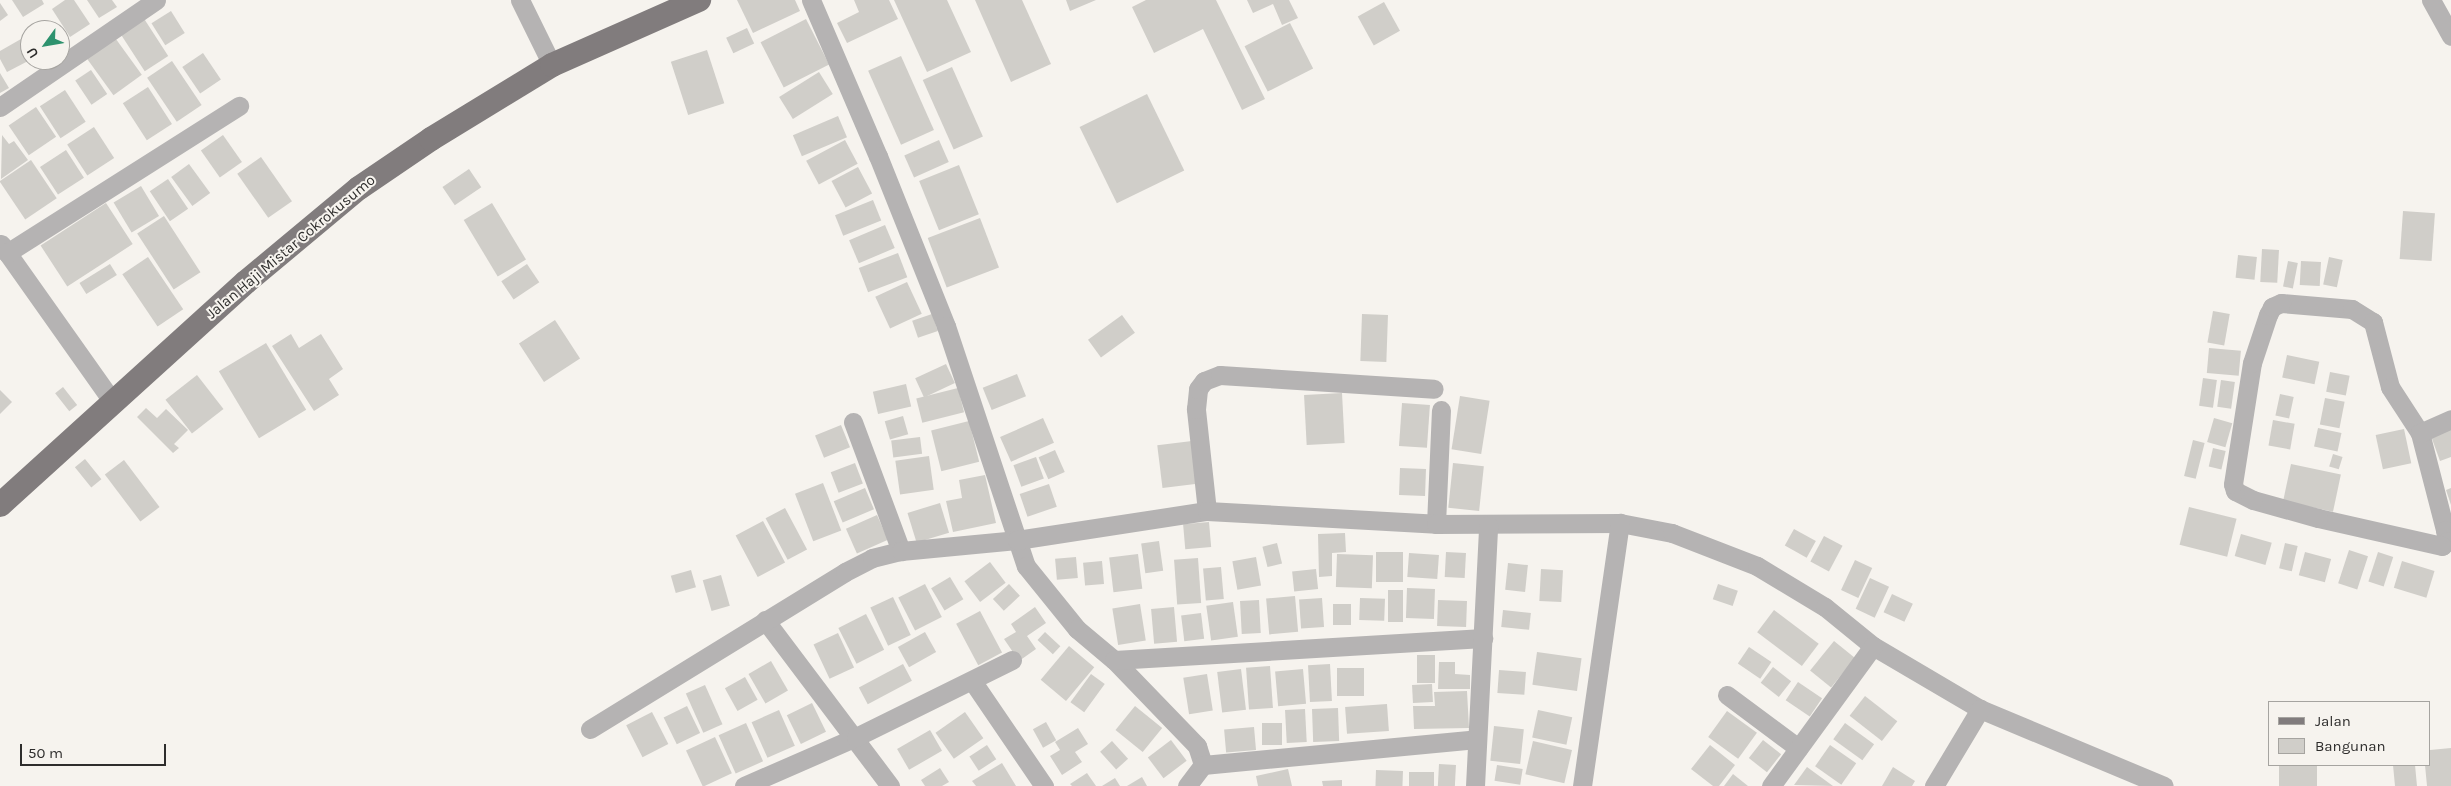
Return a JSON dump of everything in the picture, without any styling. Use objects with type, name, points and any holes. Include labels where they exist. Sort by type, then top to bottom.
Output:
[{"type":"main road","name":"Jalan Haji Mistar Cokrokusumo","points":[[0,505],[112,401],[359,188],[431,139],[552,65],[699,0]]},
{"type":"street","points":[[0,107],[156,0]]},
{"type":"street","points":[[520,0],[552,65]]},
{"type":"street","points":[[810,0],[878,156],[946,326],[1026,566],[1056,608],[1077,630],[1114,660],[1197,746],[1203,765],[1191,785]]},
{"type":"street","points":[[2431,0],[2451,36]]},
{"type":"street","points":[[112,401],[4,248],[239,106]]},
{"type":"street","points":[[2281,303],[2352,309],[2364,313],[2373,322],[2390,387],[2420,433],[2445,530],[2447,541],[2442,546],[2318,518],[2240,496],[2233,484],[2252,363],[2272,307],[2281,303]]},
{"type":"street","points":[[1207,511],[1196,410],[1198,389],[1204,381],[1220,375],[1434,389]]},
{"type":"street","points":[[1436,524],[1440,410]]},
{"type":"street","points":[[2420,433],[2451,420]]},
{"type":"street","points":[[853,422],[900,551]]},
{"type":"street","points":[[590,729],[765,620],[860,564],[900,551],[1017,540],[1207,511],[1436,524],[1620,523],[1672,533],[1757,566],[1825,607],[1873,646],[1980,708],[2164,786]]},
{"type":"street","points":[[1582,786],[1620,523]]},
{"type":"street","points":[[1475,786],[1488,525]]},
{"type":"street","points":[[765,620],[856,737],[890,786]]},
{"type":"street","points":[[1114,660],[1483,638]]},
{"type":"street","points":[[1770,786],[1873,646]]},
{"type":"street","points":[[744,786],[775,781],[856,737],[972,682],[1012,660]]},
{"type":"street","points":[[972,682],[1044,786]]},
{"type":"street","points":[[1728,695],[1798,748]]},
{"type":"street","points":[[1934,786],[1980,708]]},
{"type":"street","points":[[1203,765],[1477,739]]},
{"type":"building","points":[[12,0],[42,0],[44,4],[23,17]]},
{"type":"building","points":[[65,0],[74,0],[90,24],[70,37],[70,20],[59,20],[52,9]]},
{"type":"building","points":[[87,0],[112,0],[117,7],[99,18]]},
{"type":"building","points":[[737,0],[795,0],[800,11],[753,33]]},
{"type":"building","points":[[854,0],[889,0],[898,19],[847,43],[837,23],[859,12]]},
{"type":"building","points":[[894,0],[947,0],[971,52],[927,72]]},
{"type":"building","points":[[975,0],[1022,0],[1051,64],[1011,82]]},
{"type":"building","points":[[1066,0],[1096,0],[1070,11]]},
{"type":"building","points":[[1146,0],[1216,0],[1265,99],[1242,110],[1203,29],[1154,53],[1132,7]]},
{"type":"building","points":[[1247,0],[1289,0],[1298,18],[1282,25],[1273,4],[1253,13]]},
{"type":"building","points":[[1384,2],[1400,31],[1374,45],[1358,17]]},
{"type":"building","points":[[0,3],[8,15],[0,21]]},
{"type":"building","points":[[171,11],[185,33],[165,45],[151,23]]},
{"type":"building","points":[[141,14],[168,56],[145,71],[118,29]]},
{"type":"building","points":[[806,19],[829,64],[784,88],[761,42]]},
{"type":"building","points":[[1290,23],[1313,68],[1268,92],[1245,46]]},
{"type":"building","points":[[747,28],[754,43],[733,53],[726,38]]},
{"type":"building","points":[[113,35],[142,75],[113,95],[85,56]]},
{"type":"building","points":[[20,40],[20,65],[7,72],[0,59],[0,51]]},
{"type":"building","points":[[707,50],[724,103],[688,115],[671,62]]},
{"type":"building","points":[[203,53],[221,80],[200,94],[182,67]]},
{"type":"building","points":[[901,56],[934,130],[901,145],[868,71]]},
{"type":"building","points":[[172,61],[202,105],[177,122],[147,78]]},
{"type":"building","points":[[952,67],[983,136],[954,149],[923,80]]},
{"type":"building","points":[[91,70],[107,94],[91,105],[75,81]]},
{"type":"building","points":[[819,72],[833,94],[793,119],[779,97]]},
{"type":"building","points":[[0,73],[9,88],[0,93]]},
{"type":"building","points":[[148,87],[172,124],[147,140],[123,103]]},
{"type":"building","points":[[65,90],[86,122],[61,138],[40,106]]},
{"type":"building","points":[[1147,94],[1184,170],[1117,203],[1080,127]]},
{"type":"building","points":[[36,107],[56,137],[29,155],[9,125]]},
{"type":"building","points":[[838,116],[847,137],[802,156],[793,135]]},
{"type":"building","points":[[94,127],[114,158],[87,175],[67,144]]},
{"type":"building","points":[[2,135],[9,144],[14,141],[28,160],[1,179]]},
{"type":"building","points":[[223,135],[242,162],[220,178],[201,150]]},
{"type":"building","points":[[845,140],[858,164],[819,184],[806,161]]},
{"type":"building","points":[[939,140],[949,162],[914,177],[904,155]]},
{"type":"building","points":[[66,150],[84,178],[58,195],[40,167]]},
{"type":"building","points":[[261,157],[292,201],[268,218],[237,174]]},
{"type":"building","points":[[31,160],[57,198],[25,219],[0,181]]},
{"type":"building","points":[[189,164],[210,193],[192,206],[171,177]]},
{"type":"building","points":[[959,165],[979,214],[939,230],[919,181]]},
{"type":"building","points":[[858,167],[872,193],[846,208],[832,181]]},
{"type":"building","points":[[469,169],[481,187],[455,205],[442,187]]},
{"type":"building","points":[[168,179],[188,209],[170,221],[150,191]]},
{"type":"building","points":[[141,186],[159,216],[132,232],[114,202]]},
{"type":"building","points":[[873,200],[881,220],[843,236],[835,215]]},
{"type":"building","points":[[106,203],[133,244],[67,287],[41,245]]},
{"type":"building","points":[[492,203],[526,260],[498,277],[464,220]]},
{"type":"building","points":[[2403,211],[2435,213],[2432,261],[2400,259]]},
{"type":"building","points":[[164,216],[200,272],[174,290],[137,233]]},
{"type":"building","points":[[980,218],[999,267],[947,288],[928,238]]},
{"type":"building","points":[[885,225],[895,248],[859,263],[849,240]]},
{"type":"building","points":[[2262,249],[2279,250],[2277,283],[2260,282]]},
{"type":"building","points":[[898,253],[907,277],[868,292],[859,268]]},
{"type":"building","points":[[2238,255],[2257,257],[2254,280],[2236,278]]},
{"type":"building","points":[[148,257],[183,309],[158,327],[122,274]]},
{"type":"building","points":[[2329,257],[2343,260],[2337,287],[2323,284]]},
{"type":"building","points":[[2288,261],[2298,263],[2293,288],[2283,287]]},
{"type":"building","points":[[2301,261],[2321,262],[2320,286],[2300,285]]},
{"type":"building","points":[[110,264],[117,275],[86,294],[79,283]]},
{"type":"building","points":[[527,264],[539,282],[514,300],[501,281]]},
{"type":"building","points":[[907,282],[922,314],[890,329],[875,297]]},
{"type":"building","points":[[2213,311],[2230,314],[2224,345],[2207,343]]},
{"type":"building","points":[[932,314],[938,331],[918,338],[912,321]]},
{"type":"building","points":[[1362,314],[1388,315],[1386,362],[1360,361]]},
{"type":"building","points":[[1122,315],[1135,333],[1101,357],[1088,340]]},
{"type":"building","points":[[555,320],[580,359],[544,382],[519,343]]},
{"type":"building","points":[[291,334],[299,348],[321,334],[343,369],[329,379],[339,395],[314,411],[272,346]]},
{"type":"building","points":[[266,343],[306,410],[259,438],[219,371]]},
{"type":"building","points":[[2209,348],[2241,351],[2239,376],[2207,373]]},
{"type":"building","points":[[2287,355],[2319,362],[2314,384],[2282,377]]},
{"type":"building","points":[[946,364],[955,383],[924,397],[915,378]]},
{"type":"building","points":[[2330,372],[2350,376],[2346,395],[2326,392]]},
{"type":"building","points":[[1017,374],[1026,396],[992,410],[983,388]]},
{"type":"building","points":[[197,375],[223,409],[192,434],[165,400]]},
{"type":"building","points":[[2203,378],[2217,380],[2213,408],[2199,406]]},
{"type":"building","points":[[2221,380],[2235,382],[2231,409],[2217,407]]},
{"type":"building","points":[[906,384],[911,406],[878,414],[873,392]]},
{"type":"building","points":[[63,387],[77,405],[69,411],[55,393]]},
{"type":"building","points":[[958,388],[964,412],[922,423],[916,398]]},
{"type":"building","points":[[0,390],[12,402],[0,414]]},
{"type":"building","points":[[1342,393],[1345,443],[1307,445],[1304,395]]},
{"type":"building","points":[[2280,394],[2294,397],[2289,418],[2275,416]]},
{"type":"building","points":[[1460,396],[1490,401],[1481,454],[1452,449]]},
{"type":"building","points":[[2325,398],[2345,402],[2339,428],[2320,425]]},
{"type":"building","points":[[1402,403],[1430,405],[1427,448],[1399,446]]},
{"type":"building","points":[[146,408],[157,418],[166,409],[188,430],[174,444],[179,448],[173,453],[137,417]]},
{"type":"building","points":[[903,416],[908,434],[890,440],[885,421]]},
{"type":"building","points":[[1043,418],[1054,443],[1011,462],[1000,437]]},
{"type":"building","points":[[2214,418],[2232,423],[2225,447],[2207,442]]},
{"type":"building","points":[[2273,420],[2295,424],[2290,449],[2268,446]]},
{"type":"building","points":[[969,421],[979,462],[941,471],[931,430]]},
{"type":"building","points":[[841,425],[850,447],[824,458],[815,435]]},
{"type":"building","points":[[2318,428],[2341,433],[2338,452],[2314,447]]},
{"type":"building","points":[[2404,429],[2411,463],[2383,469],[2376,435]]},
{"type":"building","points":[[2451,429],[2451,457],[2440,461],[2431,436]]},
{"type":"building","points":[[920,437],[922,454],[893,457],[891,441]]},
{"type":"building","points":[[2193,440],[2205,443],[2196,479],[2184,476]]},
{"type":"building","points":[[1192,441],[1197,484],[1163,488],[1157,445]]},
{"type":"building","points":[[2213,448],[2226,451],[2221,469],[2209,467]]},
{"type":"building","points":[[1055,450],[1065,472],[1048,479],[1039,457]]},
{"type":"building","points":[[2333,454],[2343,457],[2339,469],[2329,466]]},
{"type":"building","points":[[929,456],[934,490],[900,494],[895,461]]},
{"type":"building","points":[[1036,457],[1044,479],[1021,487],[1013,465]]},
{"type":"building","points":[[85,459],[101,479],[91,487],[75,467]]},
{"type":"building","points":[[124,460],[160,507],[140,522],[105,474]]},
{"type":"building","points":[[855,463],[863,484],[839,493],[831,472]]},
{"type":"building","points":[[1453,463],[1484,466],[1479,511],[1448,508]]},
{"type":"building","points":[[2291,464],[2341,475],[2333,512],[2283,501]]},
{"type":"building","points":[[1400,468],[1426,469],[1425,496],[1399,495]]},
{"type":"building","points":[[985,475],[996,523],[953,532],[946,501],[962,498],[959,480]]},
{"type":"building","points":[[823,483],[841,531],[813,541],[795,494]]},
{"type":"building","points":[[1049,484],[1057,507],[1028,517],[1020,494]]},
{"type":"building","points":[[865,488],[874,509],[843,522],[834,501]]},
{"type":"building","points":[[2451,488],[2451,505],[2446,490]]},
{"type":"building","points":[[940,503],[949,533],[917,543],[907,513]]},
{"type":"building","points":[[2189,507],[2237,519],[2227,557],[2180,545]]},
{"type":"building","points":[[785,508],[807,549],[788,560],[766,518]]},
{"type":"building","points":[[877,515],[888,540],[857,553],[846,529]]},
{"type":"building","points":[[763,521],[785,562],[758,577],[736,536]]},
{"type":"building","points":[[1209,522],[1211,547],[1185,549],[1183,524]]},
{"type":"building","points":[[1794,529],[1816,541],[1807,558],[1785,546]]},
{"type":"building","points":[[1345,533],[1346,552],[1332,553],[1332,576],[1319,577],[1318,534]]},
{"type":"building","points":[[2241,534],[2272,543],[2265,565],[2235,556]]},
{"type":"building","points":[[1824,536],[1843,546],[1829,571],[1810,562]]},
{"type":"building","points":[[1159,541],[1163,571],[1145,573],[1141,544]]},
{"type":"building","points":[[1277,543],[1282,563],[1268,567],[1262,547]]},
{"type":"building","points":[[2285,543],[2298,546],[2292,571],[2279,568]]},
{"type":"building","points":[[2349,550],[2368,556],[2357,589],[2338,583]]},
{"type":"building","points":[[1376,552],[1403,552],[1403,582],[1376,582]]},
{"type":"building","points":[[1446,552],[1466,553],[1465,578],[1445,577]]},
{"type":"building","points":[[2305,552],[2331,559],[2325,582],[2299,575]]},
{"type":"building","points":[[2378,552],[2393,557],[2384,586],[2368,581]]},
{"type":"building","points":[[1409,553],[1439,555],[1437,579],[1407,577]]},
{"type":"building","points":[[1138,554],[1142,589],[1113,592],[1109,558]]},
{"type":"building","points":[[1337,554],[1373,555],[1372,588],[1336,587]]},
{"type":"building","points":[[1076,557],[1078,578],[1057,580],[1055,559]]},
{"type":"building","points":[[1256,557],[1261,586],[1237,590],[1232,561]]},
{"type":"building","points":[[1198,558],[1201,603],[1177,605],[1174,560]]},
{"type":"building","points":[[1855,560],[1872,568],[1858,598],[1841,590]]},
{"type":"building","points":[[1102,561],[1104,584],[1085,586],[1083,563]]},
{"type":"building","points":[[2402,561],[2435,571],[2426,598],[2394,588]]},
{"type":"building","points":[[990,562],[1006,583],[980,602],[964,581]]},
{"type":"building","points":[[1508,563],[1528,565],[1525,592],[1505,590]]},
{"type":"building","points":[[1221,567],[1224,599],[1206,600],[1203,569]]},
{"type":"building","points":[[1316,569],[1318,589],[1294,591],[1292,572]]},
{"type":"building","points":[[1541,569],[1563,570],[1561,602],[1539,601]]},
{"type":"building","points":[[691,570],[696,587],[676,593],[671,576]]},
{"type":"building","points":[[721,575],[730,606],[712,611],[703,580]]},
{"type":"building","points":[[950,577],[963,599],[945,611],[931,588]]},
{"type":"building","points":[[1870,578],[1889,587],[1875,618],[1856,609]]},
{"type":"building","points":[[925,584],[942,617],[915,631],[898,598]]},
{"type":"building","points":[[1009,584],[1020,596],[1004,611],[993,599]]},
{"type":"building","points":[[1718,584],[1738,591],[1733,606],[1713,599]]},
{"type":"building","points":[[1407,588],[1435,589],[1434,619],[1406,618]]},
{"type":"building","points":[[1388,590],[1403,590],[1403,622],[1388,622]]},
{"type":"building","points":[[1892,594],[1913,604],[1904,622],[1884,612]]},
{"type":"building","points":[[1295,596],[1298,632],[1269,634],[1266,599]]},
{"type":"building","points":[[893,597],[911,635],[888,646],[870,608]]},
{"type":"building","points":[[1322,598],[1324,627],[1301,629],[1299,600]]},
{"type":"building","points":[[1360,598],[1385,599],[1384,621],[1359,620]]},
{"type":"building","points":[[1259,600],[1261,633],[1242,634],[1240,601]]},
{"type":"building","points":[[1438,600],[1467,601],[1466,627],[1437,626]]},
{"type":"building","points":[[1233,602],[1238,637],[1211,640],[1206,606]]},
{"type":"building","points":[[1140,604],[1146,641],[1118,645],[1112,608]]},
{"type":"building","points":[[1333,604],[1351,604],[1351,625],[1333,625]]},
{"type":"building","points":[[1035,607],[1046,623],[1027,636],[1036,649],[1019,661],[1004,639],[1016,632],[1011,624]]},
{"type":"building","points":[[1174,607],[1177,642],[1154,644],[1151,609]]},
{"type":"building","points":[[1503,610],[1531,613],[1529,630],[1501,627]]},
{"type":"building","points":[[1774,610],[1819,644],[1802,666],[1757,632]]},
{"type":"building","points":[[980,611],[1002,652],[978,665],[956,624]]},
{"type":"building","points":[[1201,613],[1204,639],[1184,641],[1181,615]]},
{"type":"building","points":[[866,614],[884,650],[857,664],[838,628]]},
{"type":"building","points":[[925,632],[936,652],[909,667],[898,647]]},
{"type":"building","points":[[1045,632],[1060,646],[1053,654],[1037,640]]},
{"type":"building","points":[[838,633],[854,667],[830,679],[814,644]]},
{"type":"building","points":[[1834,641],[1855,658],[1831,688],[1810,671]]},
{"type":"building","points":[[1069,646],[1094,667],[1066,701],[1041,680]]},
{"type":"building","points":[[1749,647],[1771,662],[1760,679],[1738,664]]},
{"type":"building","points":[[1537,652],[1582,658],[1577,691],[1532,685]]},
{"type":"building","points":[[1417,655],[1435,655],[1435,683],[1417,683]]},
{"type":"building","points":[[771,661],[788,690],[765,703],[748,674]]},
{"type":"building","points":[[1439,662],[1455,662],[1455,674],[1470,675],[1470,689],[1438,689]]},
{"type":"building","points":[[903,664],[912,681],[868,704],[859,687]]},
{"type":"building","points":[[1330,664],[1332,701],[1310,702],[1308,665]]},
{"type":"building","points":[[1270,666],[1273,708],[1249,710],[1246,668]]},
{"type":"building","points":[[1773,667],[1791,681],[1779,697],[1761,683]]},
{"type":"building","points":[[1337,668],[1364,668],[1364,696],[1337,696]]},
{"type":"building","points":[[1241,669],[1246,710],[1222,713],[1217,672]]},
{"type":"building","points":[[1303,669],[1306,704],[1278,706],[1275,671]]},
{"type":"building","points":[[1499,670],[1526,672],[1524,695],[1497,693]]},
{"type":"building","points":[[1091,674],[1105,684],[1084,712],[1070,702]]},
{"type":"building","points":[[1207,674],[1213,711],[1189,714],[1183,678]]},
{"type":"building","points":[[745,677],[758,700],[737,711],[725,688]]},
{"type":"building","points":[[1798,682],[1822,698],[1810,716],[1786,700]]},
{"type":"building","points":[[1432,684],[1433,702],[1413,703],[1412,685]]},
{"type":"building","points":[[705,685],[722,724],[703,733],[686,694]]},
{"type":"building","points":[[1467,691],[1469,728],[1414,729],[1413,706],[1435,706],[1434,692]]},
{"type":"building","points":[[1865,696],[1897,721],[1882,741],[1850,716]]},
{"type":"building","points":[[812,703],[826,732],[801,744],[787,715]]},
{"type":"building","points":[[1387,704],[1389,731],[1347,734],[1345,707]]},
{"type":"building","points":[[687,706],[700,733],[677,744],[664,717]]},
{"type":"building","points":[[1135,706],[1162,728],[1143,752],[1115,730]]},
{"type":"building","points":[[1338,708],[1339,741],[1313,742],[1312,709]]},
{"type":"building","points":[[1305,709],[1307,742],[1287,743],[1285,710]]},
{"type":"building","points":[[779,710],[795,746],[767,758],[752,722]]},
{"type":"building","points":[[1538,710],[1572,717],[1566,745],[1532,737]]},
{"type":"building","points":[[1727,711],[1757,733],[1738,759],[1708,737]]},
{"type":"building","points":[[652,712],[668,744],[643,757],[626,725]]},
{"type":"building","points":[[965,712],[983,738],[954,759],[936,733]]},
{"type":"building","points":[[1046,722],[1056,740],[1043,748],[1033,729]]},
{"type":"building","points":[[746,723],[763,761],[736,774],[719,735]]},
{"type":"building","points":[[1262,723],[1282,723],[1282,745],[1262,745]]},
{"type":"building","points":[[1845,723],[1874,744],[1862,760],[1833,739]]},
{"type":"building","points":[[1494,726],[1524,729],[1520,764],[1490,761]]},
{"type":"building","points":[[1254,727],[1256,750],[1226,753],[1224,730]]},
{"type":"building","points":[[1078,728],[1088,744],[1075,752],[1082,762],[1062,775],[1050,756],[1060,750],[1055,742]]},
{"type":"building","points":[[930,730],[942,751],[909,770],[897,749]]},
{"type":"building","points":[[715,737],[732,773],[703,786],[686,751]]},
{"type":"building","points":[[1171,740],[1187,761],[1163,778],[1148,757]]},
{"type":"building","points":[[1763,740],[1781,754],[1767,772],[1749,758]]},
{"type":"building","points":[[1112,741],[1128,759],[1116,770],[1100,752]]},
{"type":"building","points":[[1533,741],[1572,750],[1564,783],[1525,774]]},
{"type":"building","points":[[987,745],[996,759],[979,771],[969,756]]},
{"type":"building","points":[[1710,745],[1735,765],[1719,786],[1713,786],[1691,769]]},
{"type":"building","points":[[1830,745],[1856,763],[1841,785],[1815,766]]},
{"type":"building","points":[[2451,748],[2451,786],[2427,786],[2425,766],[2431,766],[2431,750]]},
{"type":"building","points":[[1002,763],[1016,786],[976,786],[972,781]]},
{"type":"building","points":[[1439,764],[1456,765],[1455,786],[1438,786]]},
{"type":"building","points":[[1497,765],[1523,769],[1520,785],[1494,781]]},
{"type":"building","points":[[2279,766],[2317,766],[2317,786],[2279,786]]},
{"type":"building","points":[[2393,766],[2415,766],[2417,786],[2395,786]]},
{"type":"building","points":[[1807,767],[1833,786],[1794,785]]},
{"type":"building","points":[[1893,767],[1915,781],[1912,786],[1882,786]]},
{"type":"building","points":[[940,768],[949,782],[942,786],[925,786],[921,780]]},
{"type":"building","points":[[1288,769],[1292,786],[1258,786],[1256,776]]},
{"type":"building","points":[[1376,770],[1403,771],[1402,786],[1375,786]]},
{"type":"building","points":[[1409,772],[1434,772],[1434,786],[1409,786]]},
{"type":"building","points":[[1087,773],[1096,786],[1072,786],[1070,784]]},
{"type":"building","points":[[1733,774],[1748,786],[1724,786]]},
{"type":"building","points":[[1142,777],[1147,786],[1127,786]]},
{"type":"building","points":[[1115,778],[1120,786],[1102,786]]},
{"type":"building","points":[[1342,780],[1342,786],[1323,786],[1322,781]]}]
